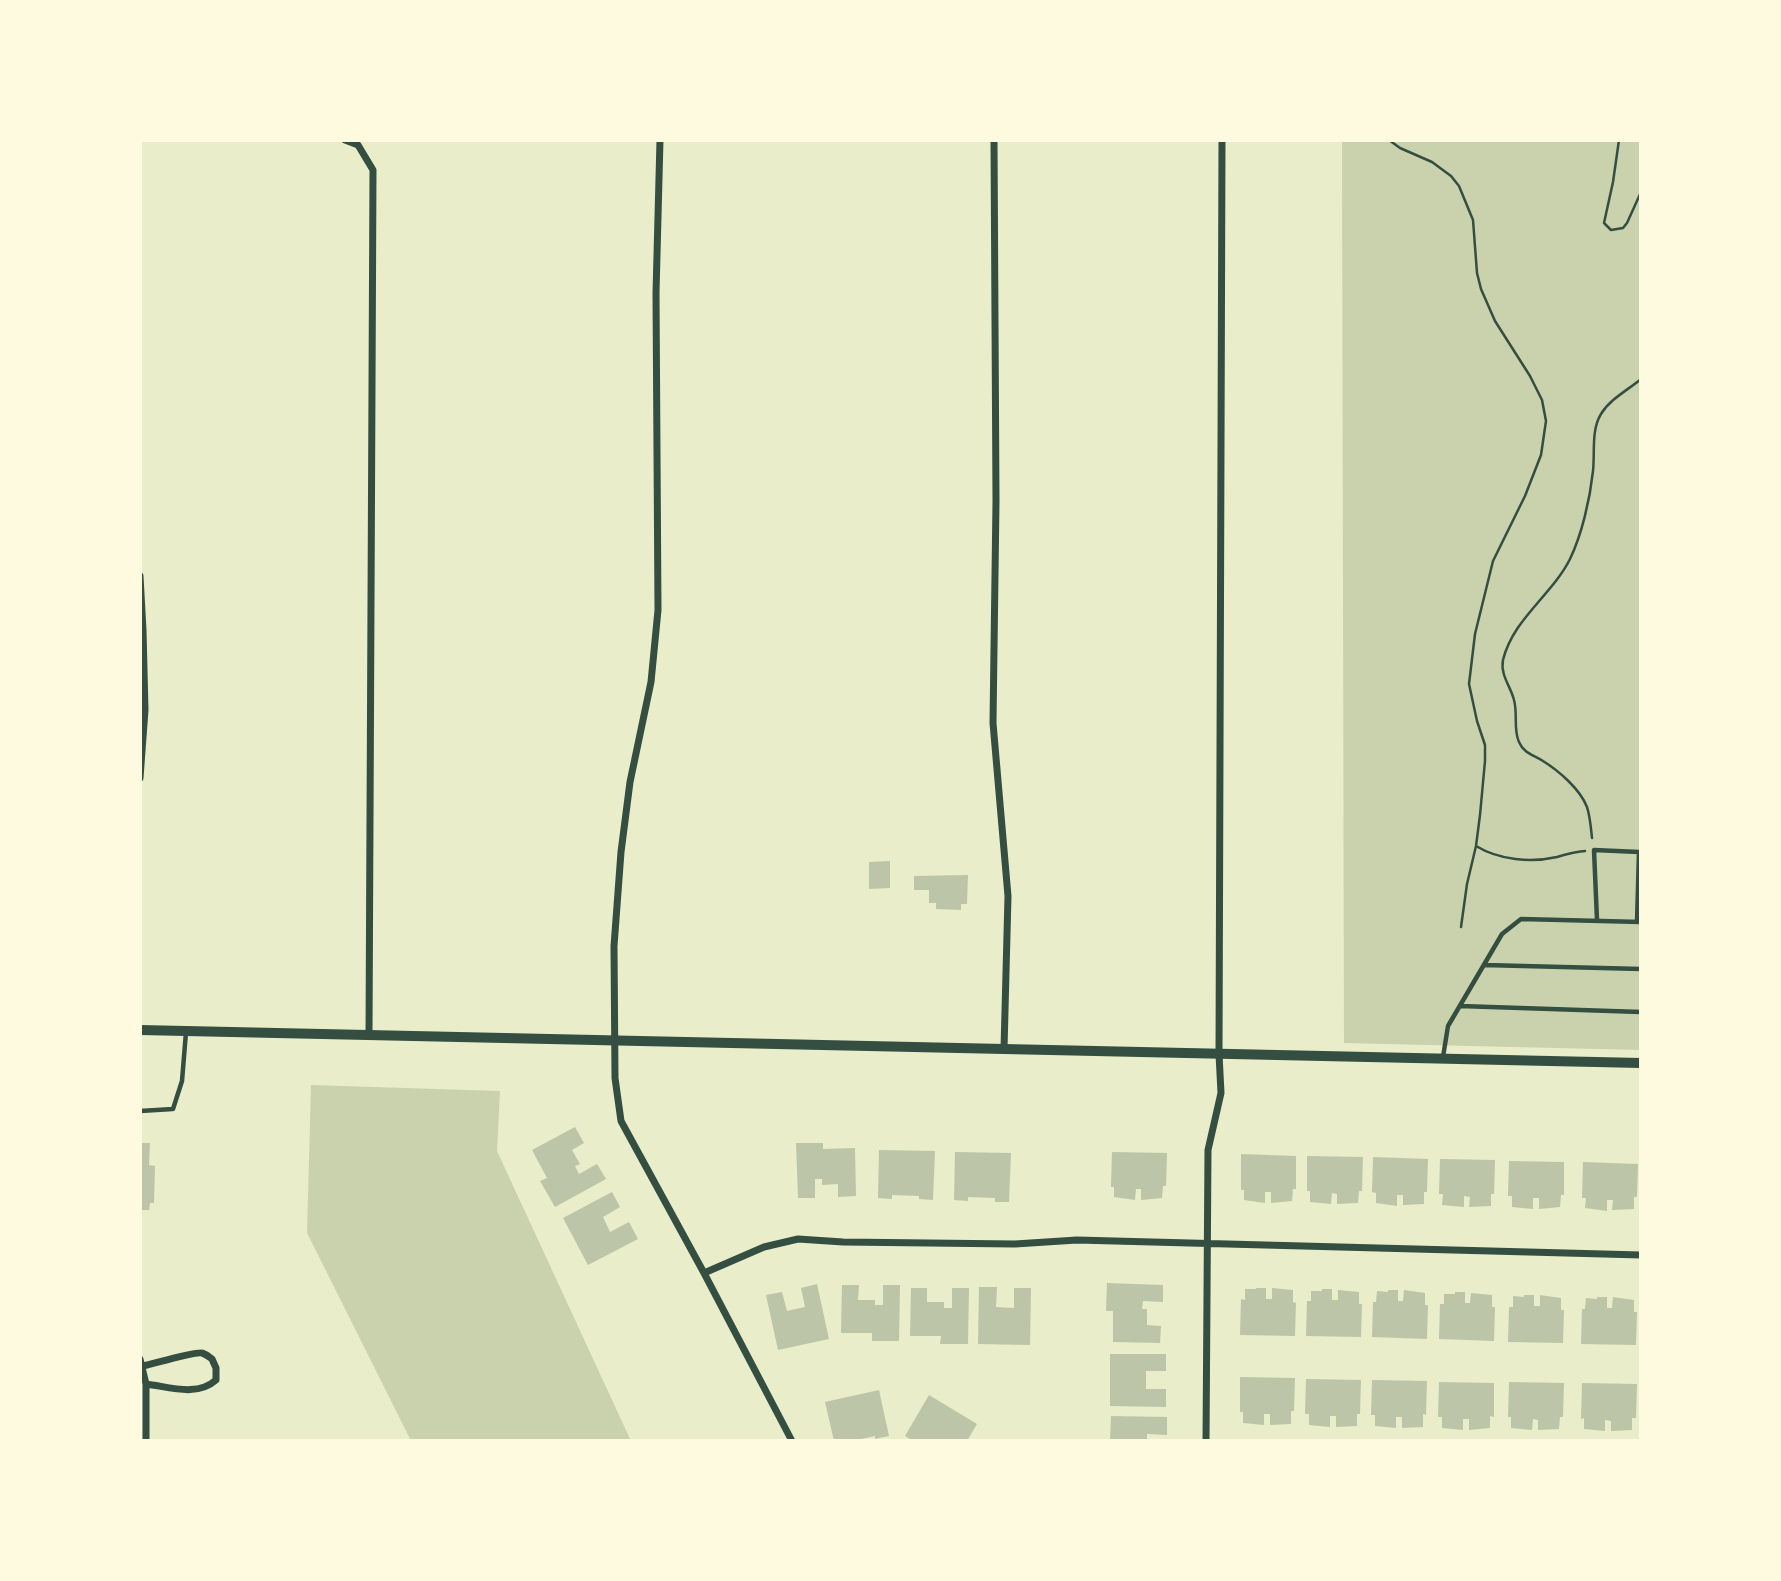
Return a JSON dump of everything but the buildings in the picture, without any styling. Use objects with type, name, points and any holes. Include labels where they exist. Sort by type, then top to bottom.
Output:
[{"type":"main road","points":[[140,1030],[1641,1063]]},
{"type":"street","points":[[345,140],[358,145],[373,170],[369,1035]]},
{"type":"street","points":[[660,140],[656,293],[658,610],[651,682],[631,782],[621,852],[614,946],[615,1078],[621,1121],[792,1441]]},
{"type":"street","points":[[994,140],[996,502],[992,723],[1008,896],[1004,1049]]},
{"type":"street","points":[[1206,1441],[1208,1150],[1221,1093],[1222,140]]},
{"type":"street","points":[[140,576],[145,710],[140,778]]},
{"type":"street","points":[[704,1273],[764,1247],[798,1239],[1015,1244],[1077,1240],[1641,1255]]},
{"type":"street","points":[[146,1384],[197,1391],[209,1387],[216,1380],[216,1368],[212,1359],[202,1353],[190,1353],[177,1359],[141,1362],[146,1384],[146,1441]]},
{"type":"lane","points":[[1443,1058],[1448,1026],[1502,934],[1521,919],[1639,922],[1640,851],[1594,850],[1597,920]]},
{"type":"lane","points":[[1483,965],[1641,969]]},
{"type":"lane","points":[[1460,1006],[1641,1012]]},
{"type":"lane","points":[[140,1111],[173,1109],[182,1081],[186,1031]]},
{"type":"path","points":[[1389,140],[1400,148],[1432,162],[1451,176],[1459,186],[1473,220],[1477,273],[1481,289],[1495,321],[1542,400],[1546,421],[1541,454],[1525,496],[1493,561],[1475,634],[1469,684],[1485,745],[1485,761],[1476,846],[1461,927]]},
{"type":"path","points":[[1619,140],[1604,223],[1611,230],[1622,228],[1627,223],[1641,192]]},
{"type":"path","points":[[1476,846],[1495,855],[1525,860],[1594,850],[1587,807],[1581,795],[1557,771],[1541,759],[1528,754],[1519,744],[1515,731],[1514,701],[1502,663],[1511,637],[1548,592],[1571,557],[1588,501],[1594,467],[1596,428],[1600,416],[1607,406],[1641,379]]},
{"type":"green space","points":[[1342,140],[1641,140],[1641,1050],[1344,1043]]},
{"type":"green space","points":[[311,1085],[500,1091],[497,1151],[631,1441],[411,1441],[307,1233]]}]
